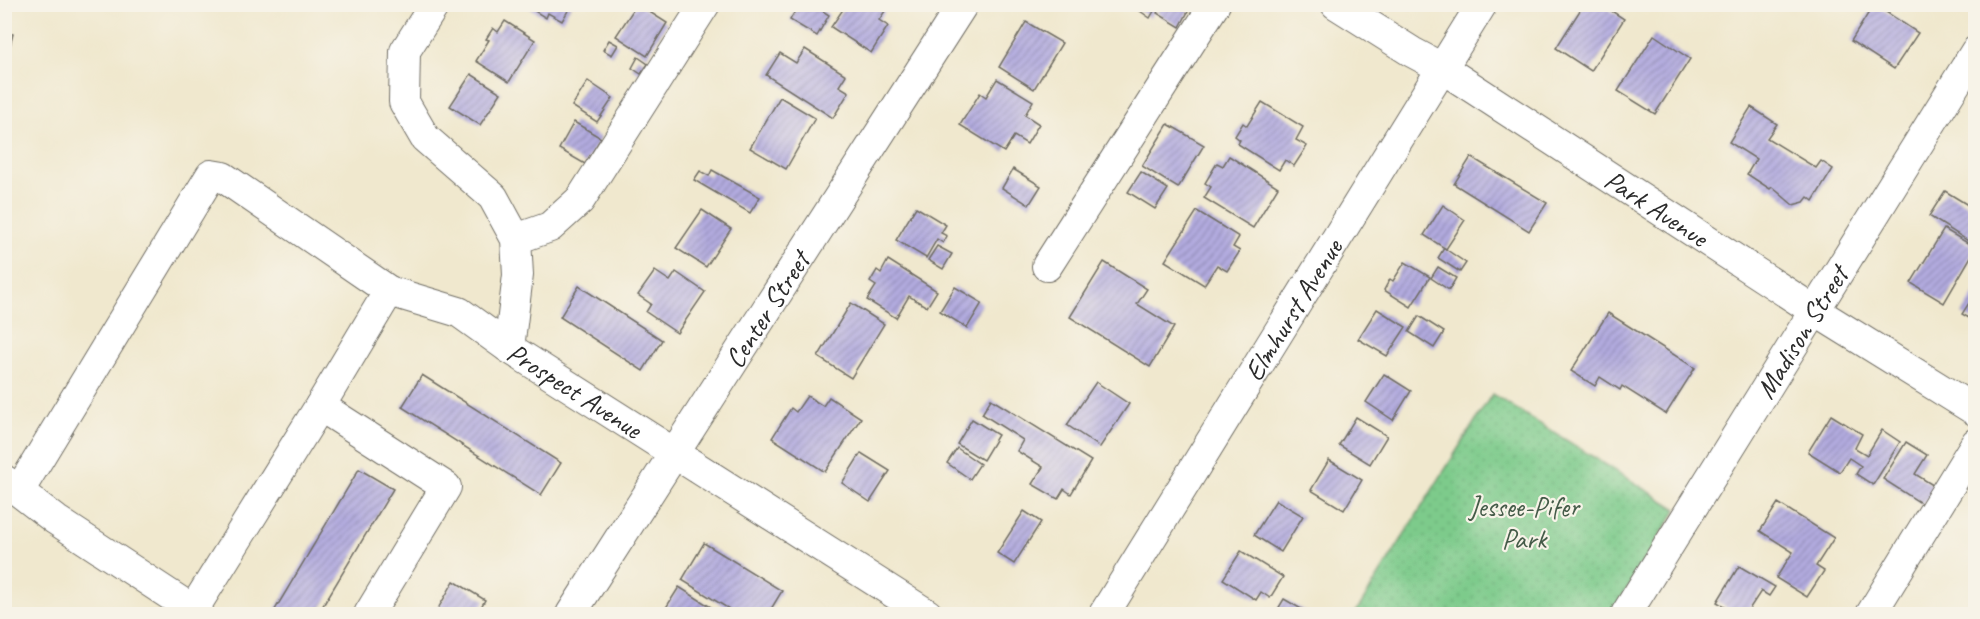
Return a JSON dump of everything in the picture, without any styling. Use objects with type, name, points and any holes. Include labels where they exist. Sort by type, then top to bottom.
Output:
[{"type":"street","name":"Prospect Avenue","points":[[435,4],[405,51],[404,102],[425,138],[493,197],[516,239],[518,275],[509,348],[927,615]]},
{"type":"street","points":[[516,239],[550,227],[580,200],[705,4]]},
{"type":"street","name":"Center Street","points":[[571,615],[673,452],[963,4]]},
{"type":"street","points":[[1047,266],[1215,4]]},
{"type":"street","name":"Park Avenue","points":[[1336,4],[1442,68],[1815,311],[1976,411]]},
{"type":"street","name":"Elmhurst Avenue","points":[[1104,615],[1482,4]]},
{"type":"street","name":"Madison Street","points":[[1626,615],[1972,64]]},
{"type":"street","points":[[389,291],[196,612],[56,520],[12,486],[211,175],[223,177],[389,291],[459,312],[509,348]]},
{"type":"street","points":[[320,406],[446,487],[369,615]]},
{"type":"street","points":[[1871,615],[1976,442]]},
{"type":"green space","name":"Jessee-Pifer Park","points":[[1492,394],[1677,509],[1611,614],[1355,614]]},
{"type":"building","points":[[523,4],[572,4],[562,21],[548,13],[546,18]]},
{"type":"building","points":[[637,4],[667,23],[647,56],[616,36]]},
{"type":"building","points":[[799,4],[812,4],[829,15],[817,36],[790,20]]},
{"type":"building","points":[[1130,4],[1158,4],[1150,18]]},
{"type":"building","points":[[1162,4],[1192,4],[1180,27],[1157,13]]},
{"type":"building","points":[[1584,4],[1601,4],[1624,19],[1591,71],[1556,48]]},
{"type":"building","points":[[1874,4],[1918,33],[1894,69],[1851,41]]},
{"type":"building","points":[[846,5],[889,5],[879,20],[888,26],[871,53],[831,27]]},
{"type":"building","points":[[505,21],[535,40],[509,82],[476,61],[489,40],[486,39],[493,28],[498,32]]},
{"type":"building","points":[[1026,22],[1062,43],[1034,89],[999,67]]},
{"type":"building","points":[[4,32],[13,34],[5,65],[4,65]]},
{"type":"building","points":[[1654,35],[1690,59],[1655,114],[1618,91]]},
{"type":"building","points":[[609,40],[618,45],[612,55],[603,50]]},
{"type":"building","points":[[805,49],[846,75],[839,86],[849,92],[833,118],[766,75],[780,53],[796,63]]},
{"type":"building","points":[[638,57],[648,64],[641,74],[632,68]]},
{"type":"building","points":[[471,74],[501,93],[480,125],[450,106]]},
{"type":"building","points":[[997,79],[1033,101],[1025,115],[1039,124],[1027,144],[1014,136],[1004,152],[960,125],[980,93],[986,97]]},
{"type":"building","points":[[588,81],[613,98],[597,122],[572,106]]},
{"type":"building","points":[[780,97],[815,118],[786,169],[750,148]]},
{"type":"building","points":[[1262,102],[1303,127],[1296,140],[1307,146],[1294,166],[1285,160],[1279,170],[1238,144],[1240,140],[1235,136],[1243,123],[1247,126]]},
{"type":"building","points":[[1751,107],[1777,124],[1767,138],[1816,168],[1821,161],[1833,169],[1813,201],[1808,197],[1804,202],[1793,205],[1772,187],[1770,189],[1747,174],[1756,159],[1729,142]]},
{"type":"building","points":[[574,122],[601,138],[585,164],[559,149]]},
{"type":"building","points":[[1168,124],[1204,145],[1178,188],[1142,166]]},
{"type":"building","points":[[1229,156],[1278,187],[1253,228],[1204,198],[1211,187],[1205,183],[1217,163],[1223,166]]},
{"type":"building","points":[[1471,157],[1547,203],[1529,231],[1454,184]]},
{"type":"building","points":[[1013,169],[1041,186],[1029,205],[1002,188]]},
{"type":"building","points":[[712,170],[760,197],[750,213],[694,180],[700,171],[709,176]]},
{"type":"building","points":[[1141,172],[1168,189],[1155,209],[1128,192]]},
{"type":"building","points":[[1945,191],[1976,210],[1976,246],[1929,216]]},
{"type":"building","points":[[1443,205],[1465,220],[1446,249],[1424,235]]},
{"type":"building","points":[[916,207],[946,225],[941,233],[947,236],[943,243],[937,239],[926,258],[896,240]]},
{"type":"building","points":[[702,210],[731,229],[706,267],[676,248]]},
{"type":"building","points":[[1197,211],[1239,237],[1233,247],[1240,251],[1227,271],[1217,265],[1204,285],[1165,261]]},
{"type":"building","points":[[1944,229],[1976,248],[1944,303],[1911,283]]},
{"type":"building","points":[[937,246],[952,254],[943,269],[928,260]]},
{"type":"building","points":[[1444,248],[1466,263],[1460,272],[1438,258]]},
{"type":"building","points":[[888,260],[937,291],[927,307],[909,296],[896,318],[867,300],[876,286],[870,282],[877,270],[881,273]]},
{"type":"building","points":[[1104,262],[1147,289],[1137,304],[1174,327],[1150,367],[1070,317]]},
{"type":"building","points":[[1405,262],[1430,277],[1411,307],[1384,290],[1390,279],[1393,281]]},
{"type":"building","points":[[1438,267],[1456,278],[1449,290],[1431,278]]},
{"type":"building","points":[[655,271],[670,281],[676,272],[705,292],[677,333],[646,312],[651,304],[638,295]]},
{"type":"building","points":[[579,286],[662,340],[643,371],[560,317]]},
{"type":"building","points":[[955,287],[982,303],[967,328],[940,311]]},
{"type":"building","points":[[1976,292],[1976,322],[1962,314]]},
{"type":"building","points":[[851,303],[884,324],[851,378],[818,357]]},
{"type":"building","points":[[1377,309],[1406,327],[1387,356],[1358,339]]},
{"type":"building","points":[[1608,313],[1695,368],[1666,414],[1622,386],[1620,390],[1600,377],[1595,386],[1571,371]]},
{"type":"building","points":[[1419,316],[1444,332],[1434,348],[1409,332]]},
{"type":"building","points":[[1384,374],[1411,391],[1393,420],[1366,402]]},
{"type":"building","points":[[422,375],[561,463],[541,495],[402,407]]},
{"type":"building","points":[[1096,382],[1129,404],[1100,447],[1067,425]]},
{"type":"building","points":[[807,396],[823,406],[829,397],[861,418],[825,472],[772,438],[791,408],[796,412]]},
{"type":"building","points":[[991,399],[1091,461],[1071,494],[1064,489],[1058,499],[1032,484],[1043,467],[1017,451],[1023,440],[982,414]]},
{"type":"building","points":[[1831,415],[1862,434],[1855,448],[1867,455],[1882,430],[1900,442],[1873,485],[1856,474],[1861,466],[1849,458],[1840,472],[1808,452]]},
{"type":"building","points":[[1356,417],[1387,436],[1370,464],[1339,445]]},
{"type":"building","points":[[972,419],[998,435],[983,460],[957,444]]},
{"type":"building","points":[[1906,442],[1927,455],[1915,474],[1944,492],[1922,504],[1883,479]]},
{"type":"building","points":[[957,448],[980,464],[970,479],[947,463]]},
{"type":"building","points":[[861,453],[890,471],[870,502],[842,483]]},
{"type":"building","points":[[1329,460],[1362,480],[1344,510],[1311,490]]},
{"type":"building","points":[[359,469],[393,489],[318,614],[273,613]]},
{"type":"building","points":[[1276,500],[1303,516],[1281,552],[1254,535]]},
{"type":"building","points":[[1778,503],[1834,538],[1816,566],[1824,571],[1807,597],[1776,578],[1793,552],[1760,531]]},
{"type":"building","points":[[1024,511],[1041,522],[1014,564],[997,553]]},
{"type":"building","points":[[704,543],[782,591],[768,614],[737,614],[682,580]]},
{"type":"building","points":[[1241,551],[1283,577],[1270,598],[1261,592],[1256,600],[1223,579]]},
{"type":"building","points":[[1739,566],[1775,587],[1769,596],[1761,591],[1746,614],[1737,614],[1717,602]]},
{"type":"building","points":[[454,581],[485,600],[477,614],[435,614]]},
{"type":"building","points":[[679,587],[714,609],[711,614],[662,614]]},
{"type":"building","points":[[1284,599],[1310,614],[1275,614]]}]
